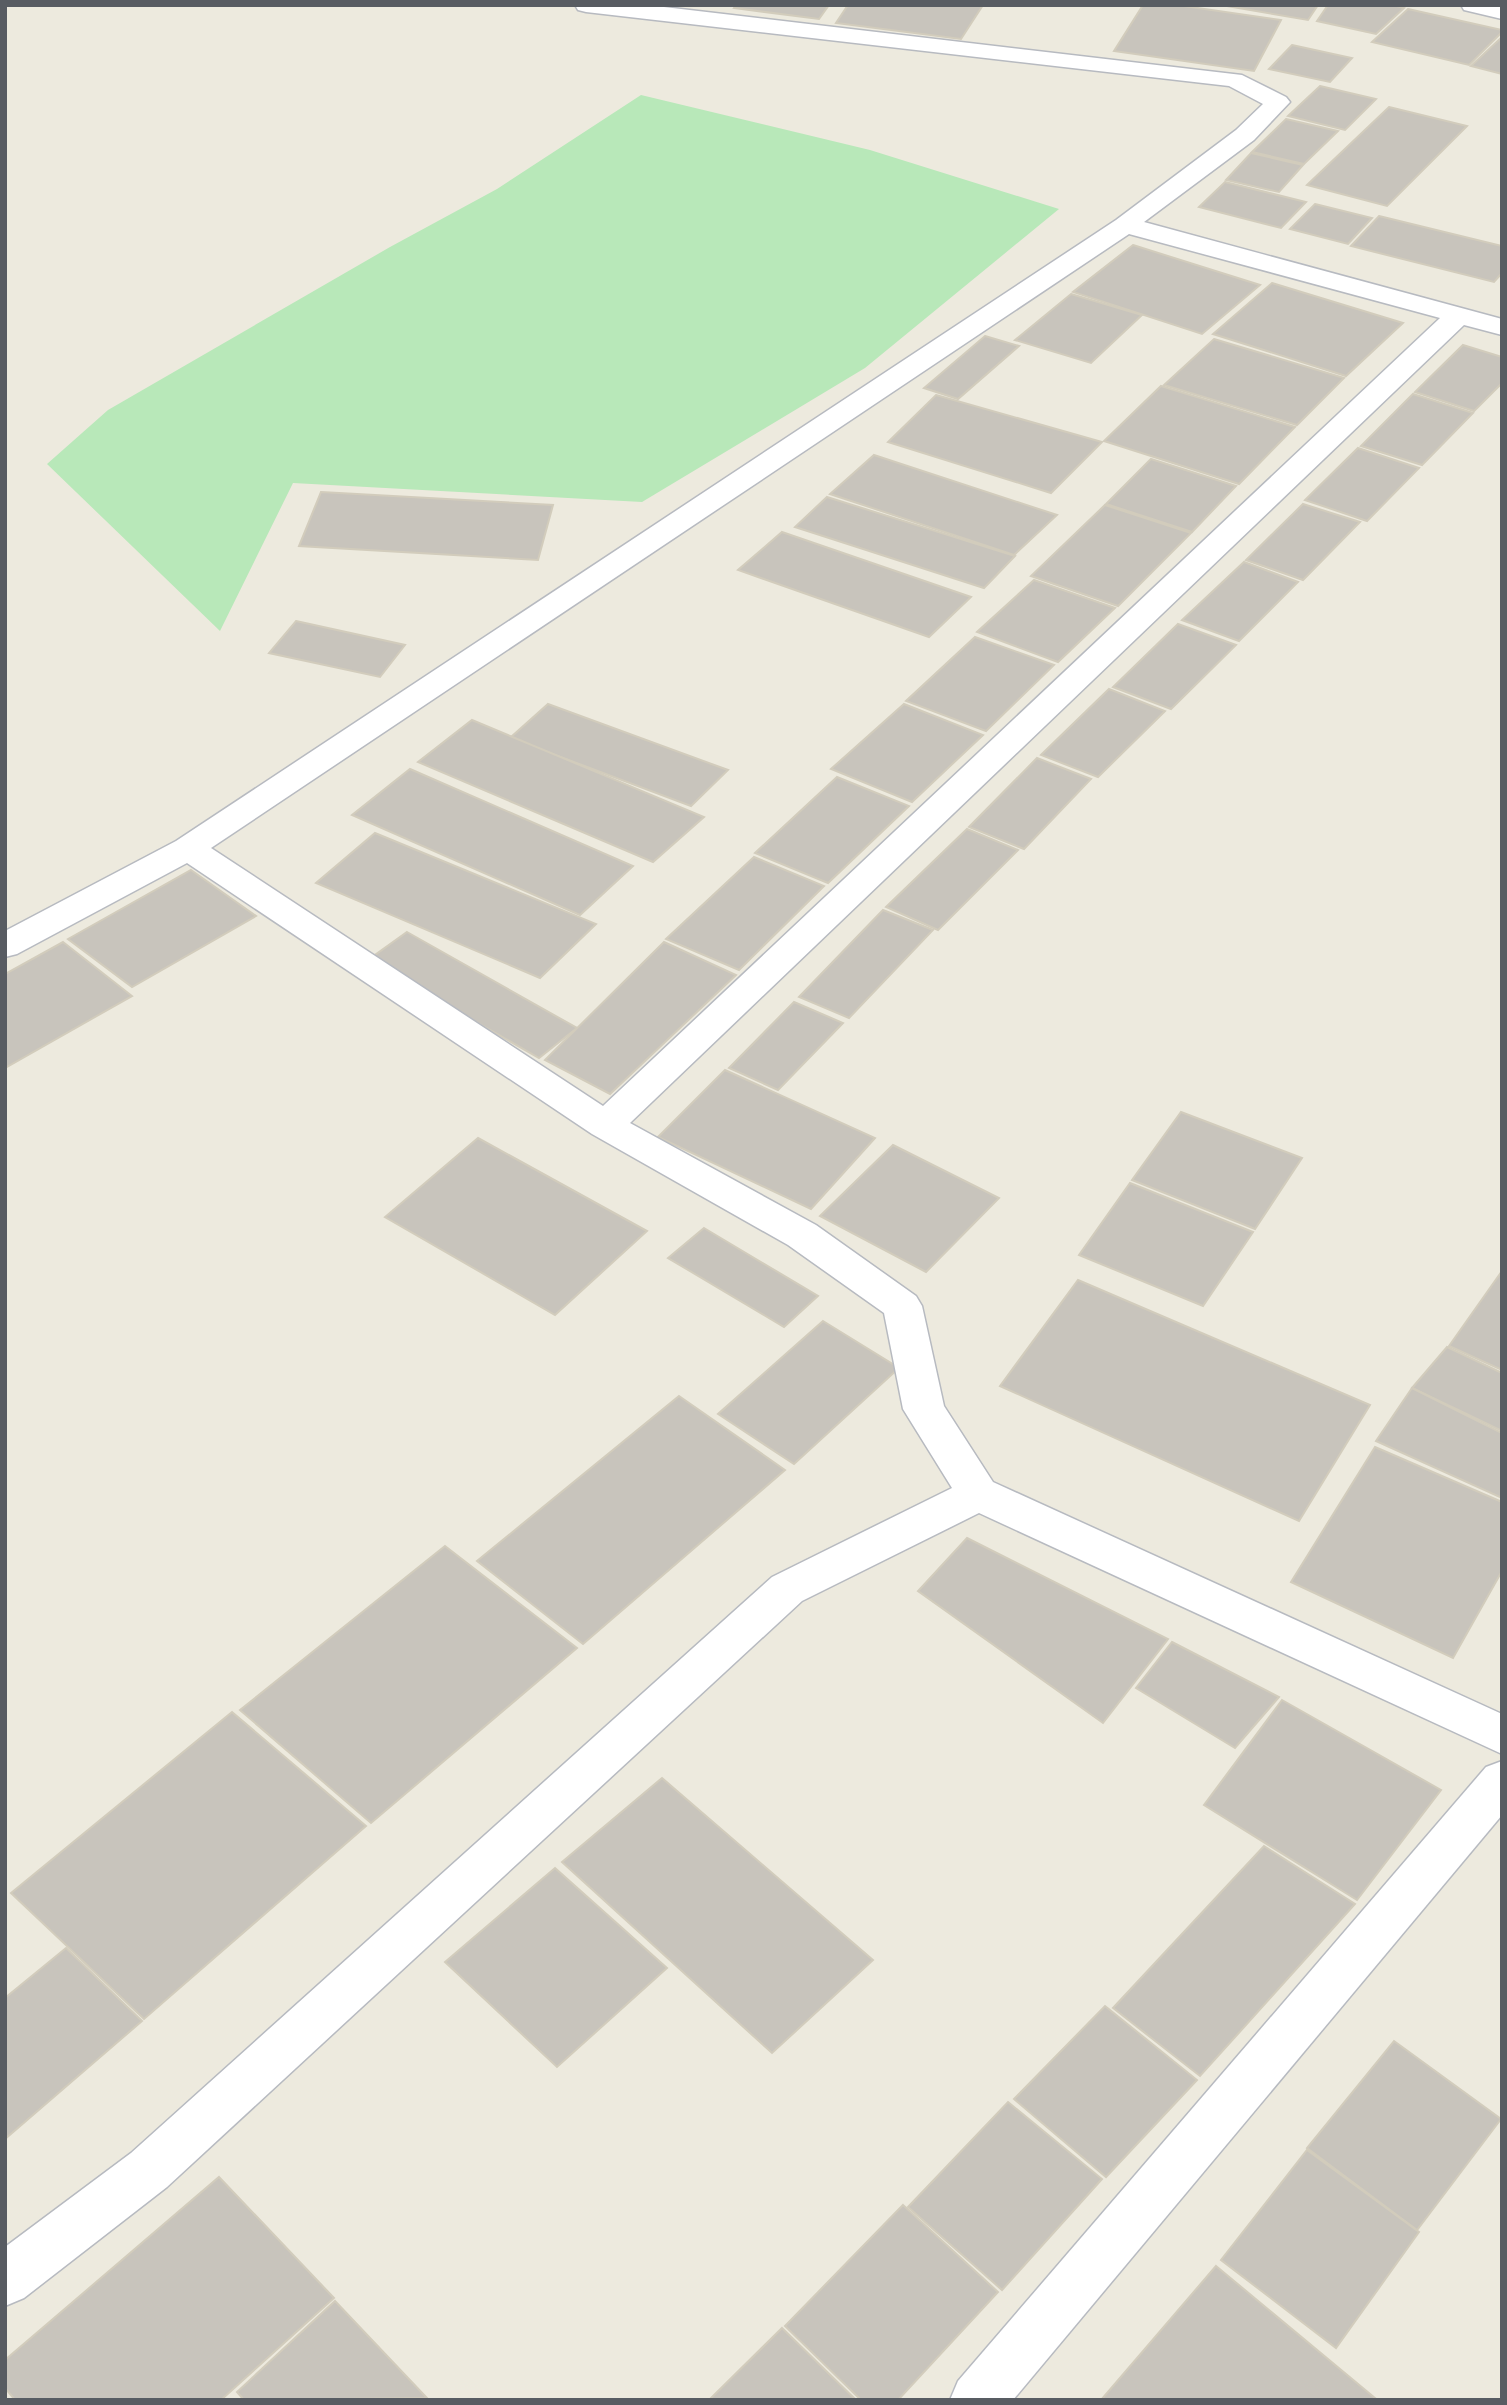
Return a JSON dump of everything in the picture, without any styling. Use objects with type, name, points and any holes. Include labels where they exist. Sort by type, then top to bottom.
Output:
[{"type":"street","points":[[5,946],[188,848],[1125,225],[1245,135],[1278,102],[1234,80],[586,5]]},
{"type":"street","points":[[1472,5],[1502,12]]},
{"type":"street","points":[[1125,225],[1502,327]]},
{"type":"street","points":[[606,1125],[1459,315]]},
{"type":"street","points":[[188,848],[606,1125],[802,1235],[902,1306],[924,1409],[978,1494],[1502,1735]]},
{"type":"street","points":[[5,2280],[149,2171],[788,1589],[978,1494]]},
{"type":"street","points":[[977,2400],[1502,1781]]},
{"type":"green space","points":[[641,95],[870,150],[1059,209],[865,368],[642,502],[293,483],[220,631],[47,464],[108,410],[390,247],[497,189]]},
{"type":"building","points":[[736,5],[829,5],[819,19],[734,8]]},
{"type":"building","points":[[848,5],[983,5],[961,39],[836,23]]},
{"type":"building","points":[[1143,5],[1177,5],[1281,20],[1254,71],[1114,51]]},
{"type":"building","points":[[1221,5],[1318,5],[1308,20]]},
{"type":"building","points":[[1328,5],[1393,5],[1404,8],[1376,34],[1317,21]]},
{"type":"building","points":[[1408,9],[1502,32],[1469,65],[1372,42]]},
{"type":"building","points":[[1502,37],[1502,74],[1471,66]]},
{"type":"building","points":[[1292,45],[1352,58],[1330,82],[1269,69]]},
{"type":"building","points":[[1320,86],[1376,99],[1345,130],[1288,116]]},
{"type":"building","points":[[1389,107],[1467,126],[1387,206],[1307,185]]},
{"type":"building","points":[[1286,119],[1338,131],[1304,164],[1252,152]]},
{"type":"building","points":[[1251,153],[1303,165],[1279,192],[1226,180]]},
{"type":"building","points":[[1225,182],[1306,202],[1281,228],[1199,207]]},
{"type":"building","points":[[1315,204],[1372,218],[1348,244],[1290,229]]},
{"type":"building","points":[[1379,216],[1502,246],[1502,273],[1494,282],[1351,246]]},
{"type":"building","points":[[1133,245],[1260,285],[1202,334],[1073,292]]},
{"type":"building","points":[[1272,283],[1403,323],[1346,376],[1213,334]]},
{"type":"building","points":[[1071,294],[1142,315],[1091,363],[1015,340]]},
{"type":"building","points":[[985,336],[1019,346],[958,399],[924,388]]},
{"type":"building","points":[[1214,339],[1344,378],[1297,425],[1164,385]]},
{"type":"building","points":[[1463,345],[1502,357],[1502,383],[1474,411],[1415,392]]},
{"type":"building","points":[[1161,386],[1295,427],[1239,484],[1104,441]]},
{"type":"building","points":[[1413,394],[1473,413],[1422,465],[1361,446]]},
{"type":"building","points":[[936,395],[1102,442],[1051,493],[888,442]]},
{"type":"building","points":[[1358,448],[1419,468],[1367,521],[1305,500]]},
{"type":"building","points":[[874,455],[1057,515],[1014,555],[830,494]]},
{"type":"building","points":[[1151,459],[1236,486],[1192,532],[1106,504]]},
{"type":"building","points":[[321,492],[553,505],[538,560],[299,546]]},
{"type":"building","points":[[827,497],[1015,556],[984,588],[795,527]]},
{"type":"building","points":[[1303,504],[1360,522],[1303,580],[1246,560]]},
{"type":"building","points":[[1105,505],[1191,533],[1118,606],[1031,576]]},
{"type":"building","points":[[782,532],[971,597],[929,637],[738,570]]},
{"type":"building","points":[[1244,562],[1298,582],[1239,641],[1182,620]]},
{"type":"building","points":[[1034,580],[1115,608],[1058,662],[977,632]]},
{"type":"building","points":[[296,621],[405,645],[380,677],[269,653]]},
{"type":"building","points":[[1178,624],[1236,645],[1171,709],[1113,687]]},
{"type":"building","points":[[975,637],[1054,665],[986,731],[906,701]]},
{"type":"building","points":[[1109,689],[1165,711],[1098,777],[1041,755]]},
{"type":"building","points":[[548,704],[728,770],[691,806],[510,738]]},
{"type":"building","points":[[904,704],[983,735],[912,802],[831,769]]},
{"type":"building","points":[[472,720],[704,817],[653,862],[418,762]]},
{"type":"building","points":[[1037,758],[1091,779],[1024,849],[969,827]]},
{"type":"building","points":[[410,769],[633,866],[580,915],[352,815]]},
{"type":"building","points":[[837,777],[909,806],[828,883],[755,853]]},
{"type":"building","points":[[967,829],[1018,850],[938,930],[886,907]]},
{"type":"building","points":[[375,833],[596,924],[540,978],[316,883]]},
{"type":"building","points":[[754,857],[824,886],[739,970],[666,939]]},
{"type":"building","points":[[191,870],[256,916],[132,987],[68,939]]},
{"type":"building","points":[[883,910],[933,930],[849,1018],[799,997]]},
{"type":"building","points":[[407,932],[577,1028],[539,1058],[368,960]]},
{"type":"building","points":[[63,942],[132,996],[5,1068],[5,974]]},
{"type":"building","points":[[664,942],[736,975],[610,1094],[545,1060]]},
{"type":"building","points":[[794,1002],[843,1023],[778,1090],[729,1068]]},
{"type":"building","points":[[725,1070],[875,1138],[811,1209],[658,1137]]},
{"type":"building","points":[[1181,1112],[1302,1158],[1255,1229],[1132,1180]]},
{"type":"building","points":[[478,1138],[647,1231],[555,1315],[385,1217]]},
{"type":"building","points":[[893,1145],[999,1198],[926,1272],[820,1216]]},
{"type":"building","points":[[1130,1183],[1253,1232],[1203,1306],[1079,1255]]},
{"type":"building","points":[[704,1228],[818,1296],[784,1327],[668,1258]]},
{"type":"building","points":[[1502,1271],[1502,1370],[1449,1346]]},
{"type":"building","points":[[1078,1280],[1370,1405],[1299,1521],[1000,1386]]},
{"type":"building","points":[[823,1321],[899,1368],[794,1464],[718,1414]]},
{"type":"building","points":[[1447,1347],[1502,1373],[1502,1431],[1412,1388]]},
{"type":"building","points":[[1412,1388],[1502,1433],[1502,1498],[1376,1441]]},
{"type":"building","points":[[679,1396],[785,1470],[583,1644],[477,1561]]},
{"type":"building","points":[[1375,1447],[1502,1502],[1502,1571],[1453,1658],[1291,1582]]},
{"type":"building","points":[[967,1538],[1168,1639],[1103,1723],[918,1591]]},
{"type":"building","points":[[445,1546],[577,1648],[371,1823],[240,1710]]},
{"type":"building","points":[[1172,1642],[1279,1697],[1235,1748],[1136,1688]]},
{"type":"building","points":[[1282,1700],[1441,1790],[1357,1900],[1204,1805]]},
{"type":"building","points":[[232,1712],[366,1826],[144,2019],[11,1893]]},
{"type":"building","points":[[662,1778],[873,1960],[772,2053],[562,1862]]},
{"type":"building","points":[[1264,1846],[1355,1904],[1200,2076],[1113,2008]]},
{"type":"building","points":[[555,1868],[667,1968],[557,2067],[445,1962]]},
{"type":"building","points":[[66,1948],[142,2021],[5,2139],[5,1998]]},
{"type":"building","points":[[1105,2006],[1197,2080],[1106,2177],[1014,2099]]},
{"type":"building","points":[[1394,2041],[1501,2119],[1417,2230],[1307,2148]]},
{"type":"building","points":[[1008,2102],[1102,2179],[1002,2290],[908,2207]]},
{"type":"building","points":[[1307,2150],[1419,2232],[1336,2348],[1221,2260]]},
{"type":"building","points":[[219,2177],[334,2298],[221,2400],[15,2400],[5,2388],[5,2360]]},
{"type":"building","points":[[903,2205],[998,2292],[898,2400],[861,2400],[785,2326]]},
{"type":"building","points":[[1216,2266],[1375,2398],[1101,2400]]},
{"type":"building","points":[[335,2301],[427,2398],[244,2400],[237,2392]]},
{"type":"building","points":[[782,2328],[856,2400],[709,2400]]}]
